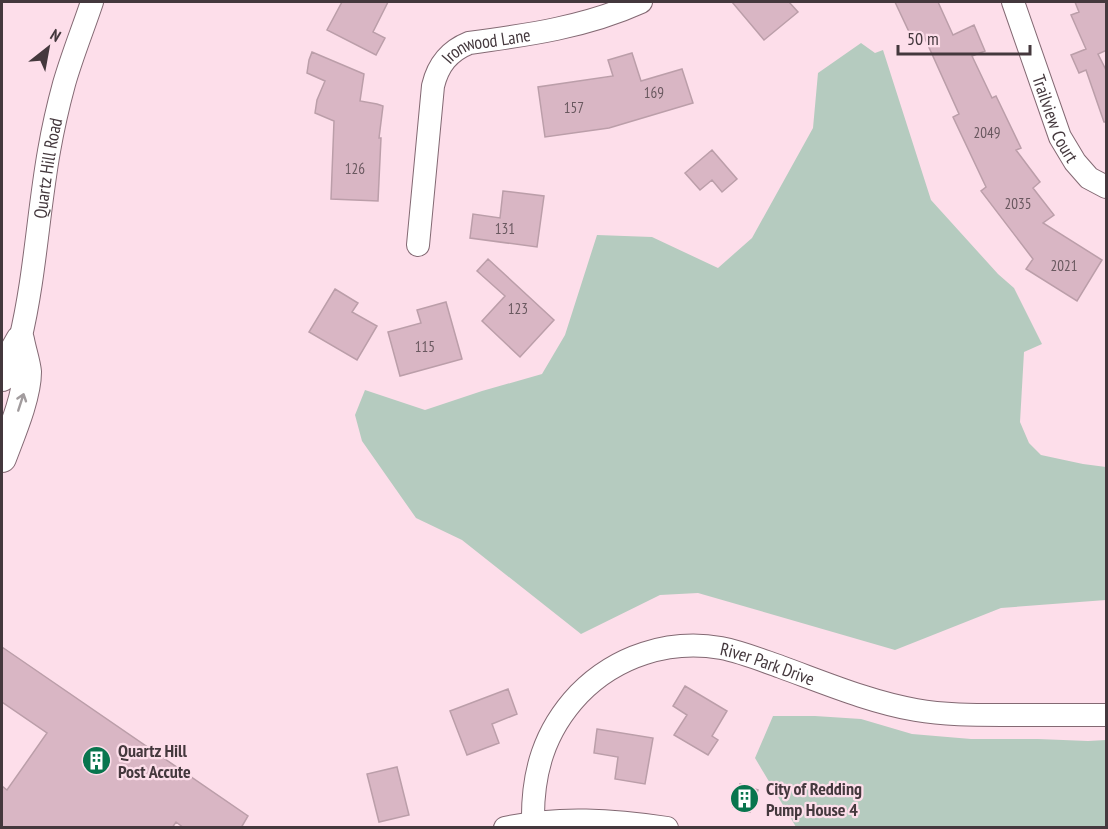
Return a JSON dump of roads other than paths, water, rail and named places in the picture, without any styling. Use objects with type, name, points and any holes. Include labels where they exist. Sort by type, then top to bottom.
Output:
[{"type":"main road","name":"Quartz Hill Road","points":[[2,377],[6,364],[20,340]]},
{"type":"main road","name":"Quartz Hill Road","points":[[2,458],[27,381],[27,369],[20,340]]},
{"type":"street","name":"Quartz Hill Road","points":[[20,340],[59,104],[64,82],[92,2]]},
{"type":"street","name":"Ironwood Lane","points":[[417,244],[433,86],[438,70],[447,56],[460,46],[469,43],[556,30],[599,18],[641,2]]},
{"type":"street","name":"Trailview Court","points":[[1013,2],[1060,137],[1075,162],[1089,178],[1107,187]]},
{"type":"street","name":"River Park Drive","points":[[533,823],[535,785],[541,754],[556,725],[572,702],[587,686],[608,670],[629,659],[665,648],[698,646],[742,653],[851,692],[914,710],[951,714],[1107,716]]},
{"type":"street","points":[[505,828],[567,820],[629,822],[667,828]]},
{"type":"place","name":"Quartz Hill Post Accute","points":[[97,760]]},
{"type":"place","name":"City of Redding Pump House 4","points":[[745,798]]}]
